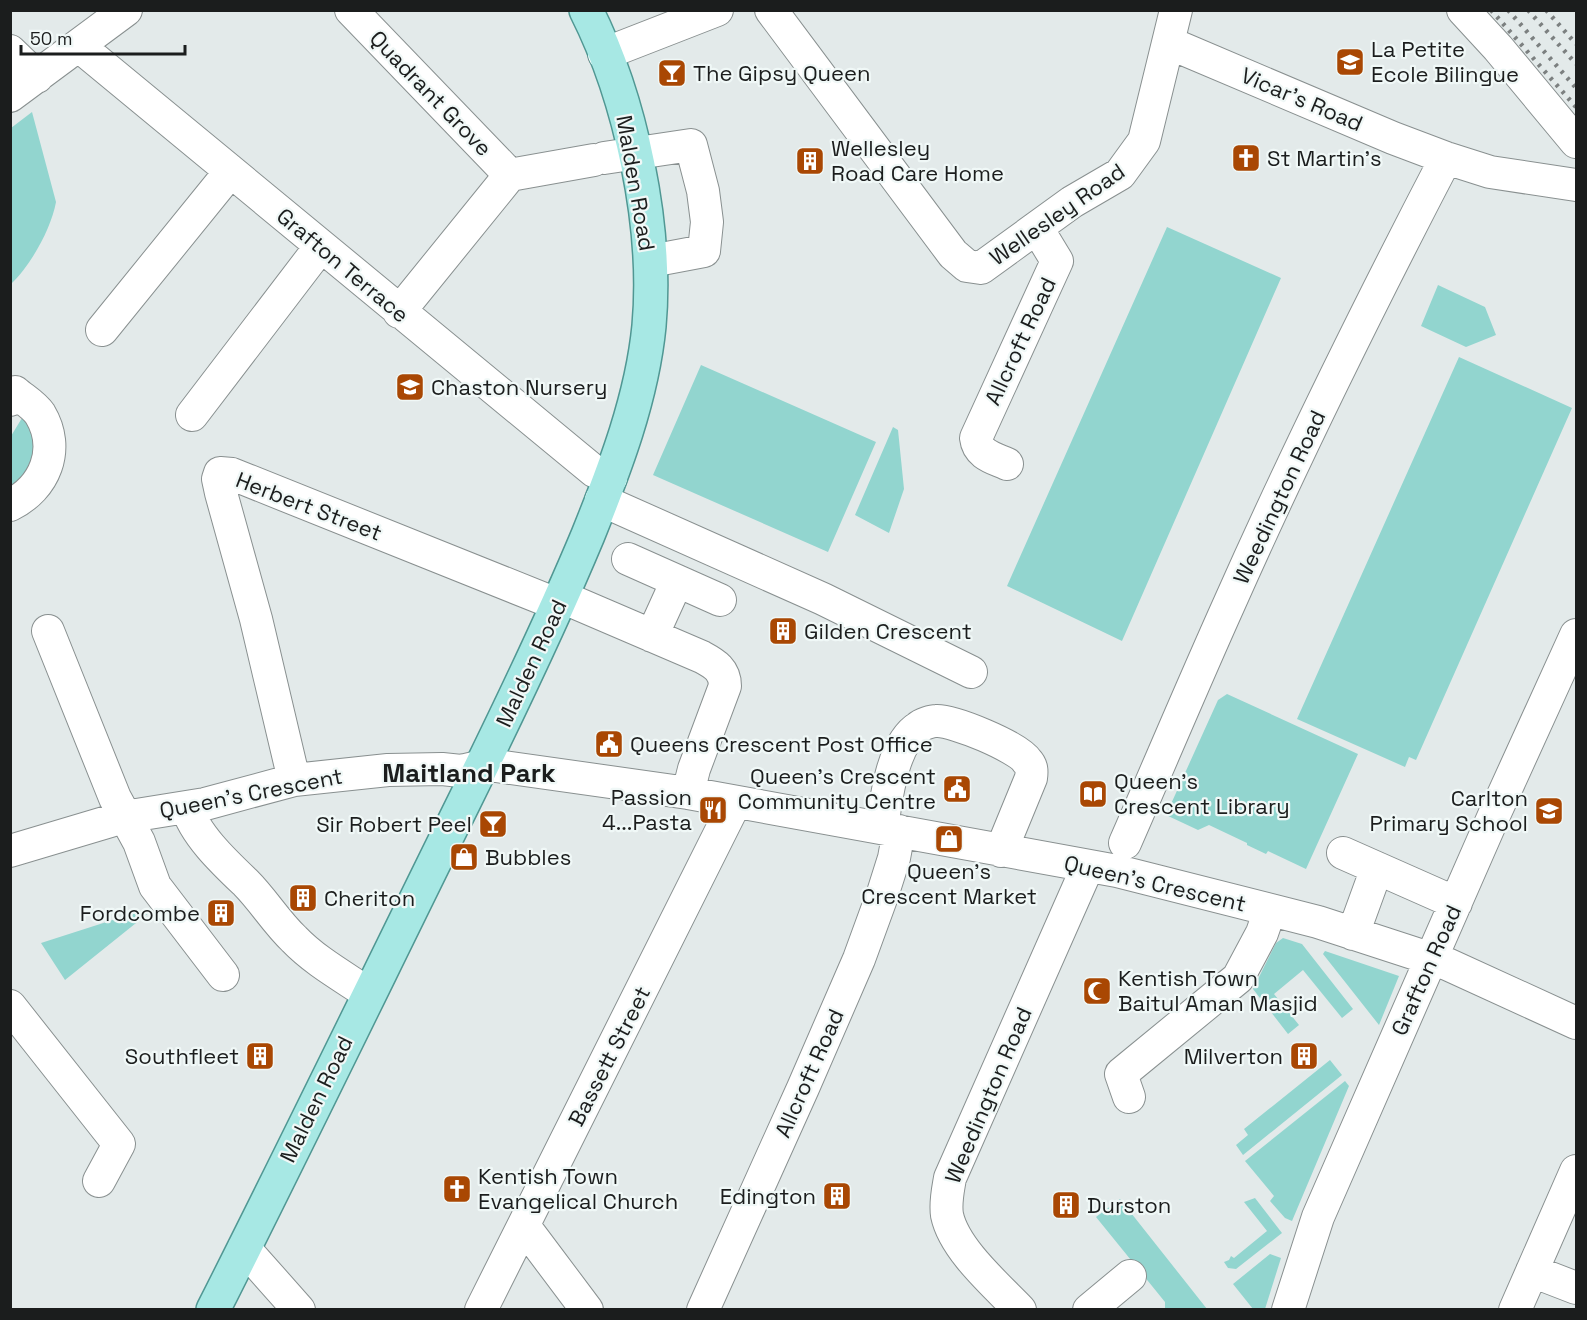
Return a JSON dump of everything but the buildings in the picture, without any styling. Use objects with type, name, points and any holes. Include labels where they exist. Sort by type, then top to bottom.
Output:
[{"type":"main road","name":"Malden Road","points":[[213,1310],[482,766],[560,601],[606,489],[642,371],[649,326],[651,261],[644,202],[611,157],[616,87],[586,10]]},
{"type":"street","points":[[10,96],[126,10]]},
{"type":"street","name":"Quadrant Grove","points":[[351,10],[510,175]]},
{"type":"street","points":[[604,54],[717,10]]},
{"type":"street","name":"Wellesley Road","points":[[771,10],[854,124],[960,261],[967,266],[981,268],[1072,202],[1120,174],[1140,148],[1144,141],[1176,10]]},
{"type":"street","points":[[1463,10],[1576,142]]},
{"type":"street","name":"Grafton Terrace","points":[[79,46],[594,471],[606,489],[971,672]]},
{"type":"street","name":"Vicar's Road","points":[[1168,47],[1181,48],[1393,138],[1446,158],[1490,172],[1576,185]]},
{"type":"street","points":[[10,51],[37,77]]},
{"type":"street","points":[[399,312],[510,175],[691,145],[703,191],[707,222],[704,251],[651,261]]},
{"type":"street","name":"Weedington Road","points":[[1020,1310],[960,1243],[950,1226],[947,1214],[950,1178],[1084,875],[1114,858],[1277,500],[1369,307],[1446,158]]},
{"type":"street","points":[[102,330],[230,172]]},
{"type":"street","name":"Allcroft Road","points":[[996,460],[977,445],[978,432],[1057,261],[1037,228]]},
{"type":"street","points":[[192,415],[321,246]]},
{"type":"street","points":[[10,400],[15,392],[39,413],[47,432],[49,454],[38,484],[24,499],[10,505]]},
{"type":"street","name":"Herbert Street","points":[[294,780],[256,619],[221,493],[218,479],[220,473],[232,474],[560,601]]},
{"type":"street","points":[[628,559],[720,600]]},
{"type":"street","points":[[652,636],[677,581]]},
{"type":"street","points":[[560,601],[652,636],[718,667],[724,678],[725,686],[694,769],[688,793]]},
{"type":"street","points":[[48,631],[124,817],[139,842],[155,886],[224,975]]},
{"type":"street","name":"Grafton Road","points":[[1288,1310],[1318,1217],[1576,635]]},
{"type":"street","points":[[890,830],[887,797],[897,759],[908,737],[919,726],[936,721],[959,725],[1017,752],[1032,767],[1032,778],[1001,851]]},
{"type":"street","name":"Queen's Crescent","points":[[10,851],[124,817],[206,804],[294,780],[388,770],[461,771],[482,766],[514,768],[688,793],[1001,851],[1114,858],[1269,910],[1447,964],[1576,1023]]},
{"type":"street","name":"Bassett Street","points":[[481,1310],[735,803]]},
{"type":"street","points":[[187,807],[190,818],[229,868],[247,884],[295,940],[331,969],[369,994]]},
{"type":"street","name":"Allcroft Road","points":[[703,1310],[803,1088],[868,934],[899,837],[890,830]]},
{"type":"street","points":[[1343,853],[1456,903]]},
{"type":"street","points":[[1353,934],[1377,868]]},
{"type":"street","points":[[1129,1097],[1121,1074],[1238,978],[1262,933],[1269,910]]},
{"type":"street","points":[[10,1006],[119,1144],[99,1181]]},
{"type":"street","points":[[1515,1310],[1576,1171]]},
{"type":"street","points":[[524,1226],[587,1310]]},
{"type":"street","points":[[244,1248],[299,1310]]},
{"type":"street","points":[[1532,1271],[1576,1288]]},
{"type":"street","points":[[1089,1310],[1130,1276]]},
{"type":"shaded area","points":[[32,112],[56,202],[50,224],[39,246],[26,267],[11,284],[11,128]]},
{"type":"shaded area","points":[[1167,227],[1281,278],[1122,641],[1007,586]]},
{"type":"shaded area","points":[[1438,285],[1485,307],[1496,335],[1466,347],[1421,326]]},
{"type":"shaded area","points":[[1459,357],[1572,408],[1416,760],[1409,757],[1405,767],[1297,719]]},
{"type":"shaded area","points":[[701,365],[876,442],[828,552],[653,475]]},
{"type":"shaded area","points":[[22,418],[30,420],[37,462],[11,494],[11,436]]},
{"type":"shaded area","points":[[893,427],[898,430],[904,489],[889,533],[855,515]]},
{"type":"shaded area","points":[[1227,694],[1358,754],[1306,869],[1268,851],[1266,854],[1209,825],[1198,830],[1166,815],[1218,700]]},
{"type":"shaded area","points":[[150,908],[151,911],[65,980],[41,943]]},
{"type":"shaded area","points":[[1283,938],[1302,944],[1353,1009],[1342,1018],[1303,970],[1274,994],[1299,1025],[1288,1034],[1253,989],[1276,943]]},
{"type":"shaded area","points":[[1325,951],[1399,976],[1379,1025],[1323,954]]},
{"type":"shaded area","points":[[1330,1060],[1342,1075],[1243,1155],[1236,1145],[1248,1135],[1244,1129]]},
{"type":"shaded area","points":[[1345,1081],[1349,1086],[1292,1221],[1285,1218],[1270,1201],[1274,1196],[1245,1161]]},
{"type":"shaded area","points":[[1255,1198],[1282,1233],[1236,1269],[1228,1268],[1224,1262],[1231,1256],[1234,1258],[1267,1231],[1244,1202]]},
{"type":"shaded area","points":[[1120,1199],[1207,1309],[1165,1309],[1165,1302],[1096,1217]]},
{"type":"shaded area","points":[[1270,1254],[1281,1258],[1265,1309],[1253,1309],[1233,1284]]},
{"type":"railway","points":[[1491,10],[1576,107]]},
{"type":"railway","points":[[1508,10],[1576,88]]},
{"type":"railway","points":[[1528,10],[1576,64]]},
{"type":"railway","points":[[1546,10],[1576,44]]},
{"type":"place","name":"La Petite Ecole Bilingue","points":[[1350,62]]},
{"type":"place","name":"The Gipsy Queen","points":[[672,73]]},
{"type":"place","name":"St Martin's","points":[[1246,158]]},
{"type":"place","name":"Wellesley Road Care Home","points":[[810,161]]},
{"type":"place","name":"Chaston Nursery","points":[[410,387]]},
{"type":"place","name":"Gilden Crescent","points":[[783,631]]},
{"type":"place","name":"Queens Crescent Post Office","points":[[609,744]]},
{"type":"place","name":"Queen's Crescent Community Centre","points":[[957,789]]},
{"type":"place","name":"Queen's Crescent Library","points":[[1093,794]]},
{"type":"place","name":"Passion 4...Pasta","points":[[713,810]]},
{"type":"place","name":"Carlton Primary School","points":[[1549,811]]},
{"type":"place","name":"Sir Robert Peel","points":[[493,824]]},
{"type":"place","name":"Queen's Crescent Market","points":[[949,839]]},
{"type":"place","name":"Bubbles","points":[[464,857]]},
{"type":"place","name":"Cheriton","points":[[303,898]]},
{"type":"place","name":"Fordcombe","points":[[221,913]]},
{"type":"place","name":"Kentish Town Baitul Aman Masjid","points":[[1097,991]]},
{"type":"place","name":"Southfleet","points":[[260,1056]]},
{"type":"place","name":"Milverton","points":[[1304,1056]]},
{"type":"place","name":"Kentish Town Evangelical Church","points":[[457,1189]]},
{"type":"place","name":"Edington","points":[[837,1196]]},
{"type":"place","name":"Durston","points":[[1066,1205]]},
{"type":"district","name":"Maitland Park","points":[[469,773]]}]
